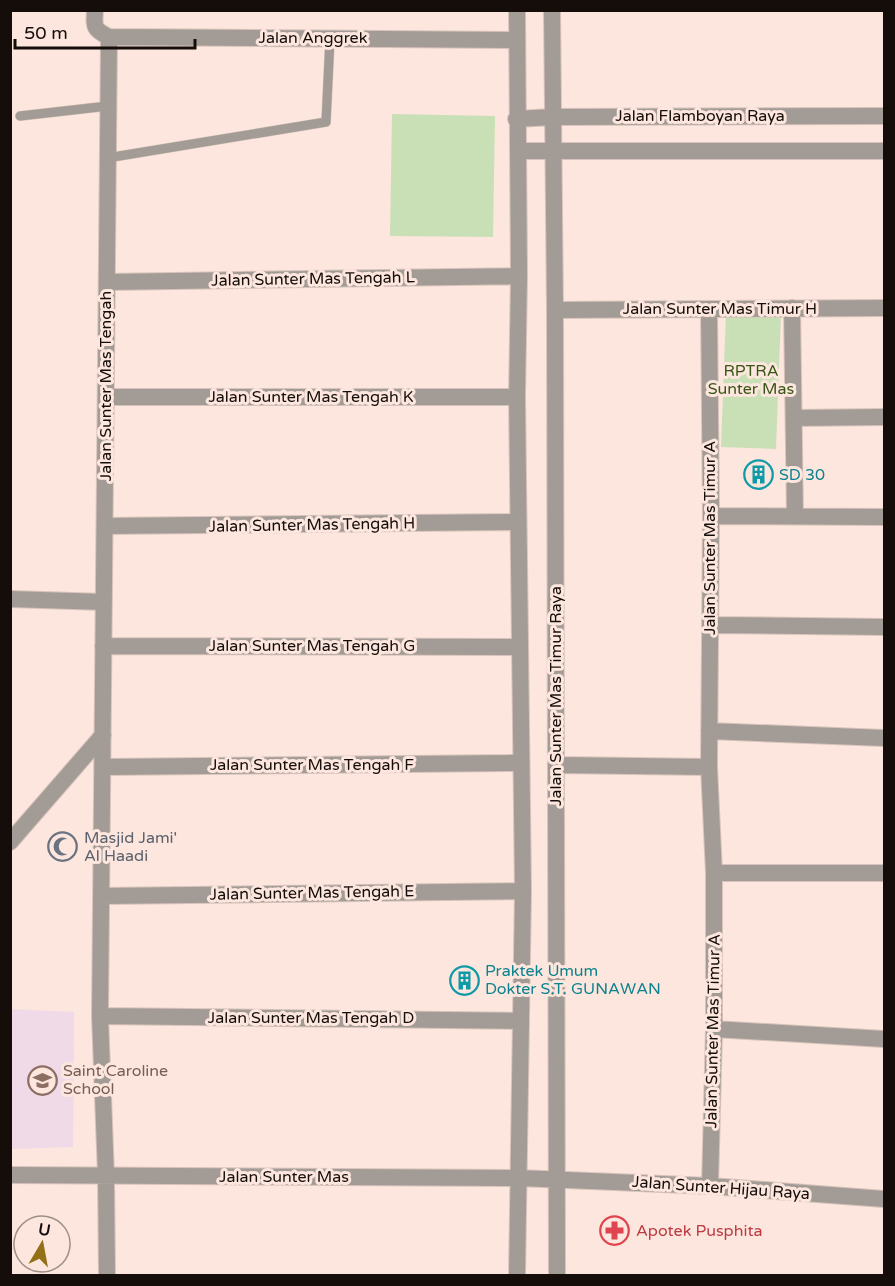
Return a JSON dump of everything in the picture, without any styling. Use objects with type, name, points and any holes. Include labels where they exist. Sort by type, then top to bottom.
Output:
[{"type":"street","points":[[95,10],[94,25],[98,32],[109,37]]},
{"type":"street","name":"Jalan Sunter Mas Timur Raya","points":[[517,10],[516,119],[519,276],[517,398],[522,891],[518,1275]]},
{"type":"street","name":"Jalan Sunter Mas Timur Raya","points":[[552,10],[558,1275]]},
{"type":"street","name":"Jalan Anggrek","points":[[109,37],[517,40]]},
{"type":"street","name":"Jalan Sunter Mas Tengah","points":[[107,1275],[100,1016],[109,37]]},
{"type":"street","name":"Jalan Flamboyan Raya","points":[[516,119],[885,116]]},
{"type":"street","name":"Jalan Flamboyan Raya","points":[[518,151],[885,151]]},
{"type":"street","name":"Jalan Sunter Mas Tengah L","points":[[106,282],[519,276]]},
{"type":"street","points":[[792,308],[795,516]]},
{"type":"street","name":"Jalan Sunter Mas Timur H","points":[[555,310],[885,308]]},
{"type":"street","name":"Jalan Sunter Mas Timur A","points":[[709,309],[711,516],[709,767],[714,873],[714,1029],[710,1186]]},
{"type":"street","name":"Jalan Sunter Mas Tengah K","points":[[106,397],[517,398]]},
{"type":"street","points":[[794,418],[885,417]]},
{"type":"street","points":[[711,516],[885,517]]},
{"type":"street","name":"Jalan Sunter Mas Tengah H","points":[[105,526],[518,522]]},
{"type":"street","points":[[10,599],[104,602]]},
{"type":"street","points":[[710,625],[885,627]]},
{"type":"street","name":"Jalan Sunter Mas Tengah G","points":[[103,646],[520,646]]},
{"type":"street","points":[[709,731],[885,738]]},
{"type":"street","points":[[10,842],[103,735]]},
{"type":"street","name":"Jalan Sunter Mas Tengah F","points":[[103,767],[521,763]]},
{"type":"street","points":[[557,765],[709,767]]},
{"type":"street","points":[[714,873],[885,873]]},
{"type":"street","name":"Jalan Sunter Mas Tengah E","points":[[102,896],[522,891]]},
{"type":"street","name":"Jalan Sunter Mas Tengah D","points":[[100,1016],[521,1021]]},
{"type":"street","points":[[714,1029],[885,1039]]},
{"type":"street","name":"Jalan Sunter Mas","points":[[10,1175],[557,1179]]},
{"type":"street","name":"Jalan Sunter Hijau Raya","points":[[557,1179],[710,1186],[885,1199]]},
{"type":"lane","points":[[107,158],[327,122],[330,39]]},
{"type":"lane","points":[[20,116],[108,106]]},
{"type":"shaded area","name":"Saint Caroline School","points":[[10,1009],[74,1012],[73,1147],[11,1149]]},
{"type":"green space","points":[[392,114],[495,116],[493,237],[390,236]]},
{"type":"green space","name":"RPTRA Sunter Mas","points":[[726,312],[781,314],[776,449],[721,447]]},
{"type":"place","name":"SD 30","points":[[758,475]]},
{"type":"place","name":"Masjid Jami' Al Haadi","points":[[63,847]]},
{"type":"place","name":"Praktek Umum Dokter S.T. GUNAWAN","points":[[464,980]]},
{"type":"place","name":"Saint Caroline School","points":[[42,1080]]},
{"type":"place","name":"Apotek Pusphita","points":[[615,1231]]}]
